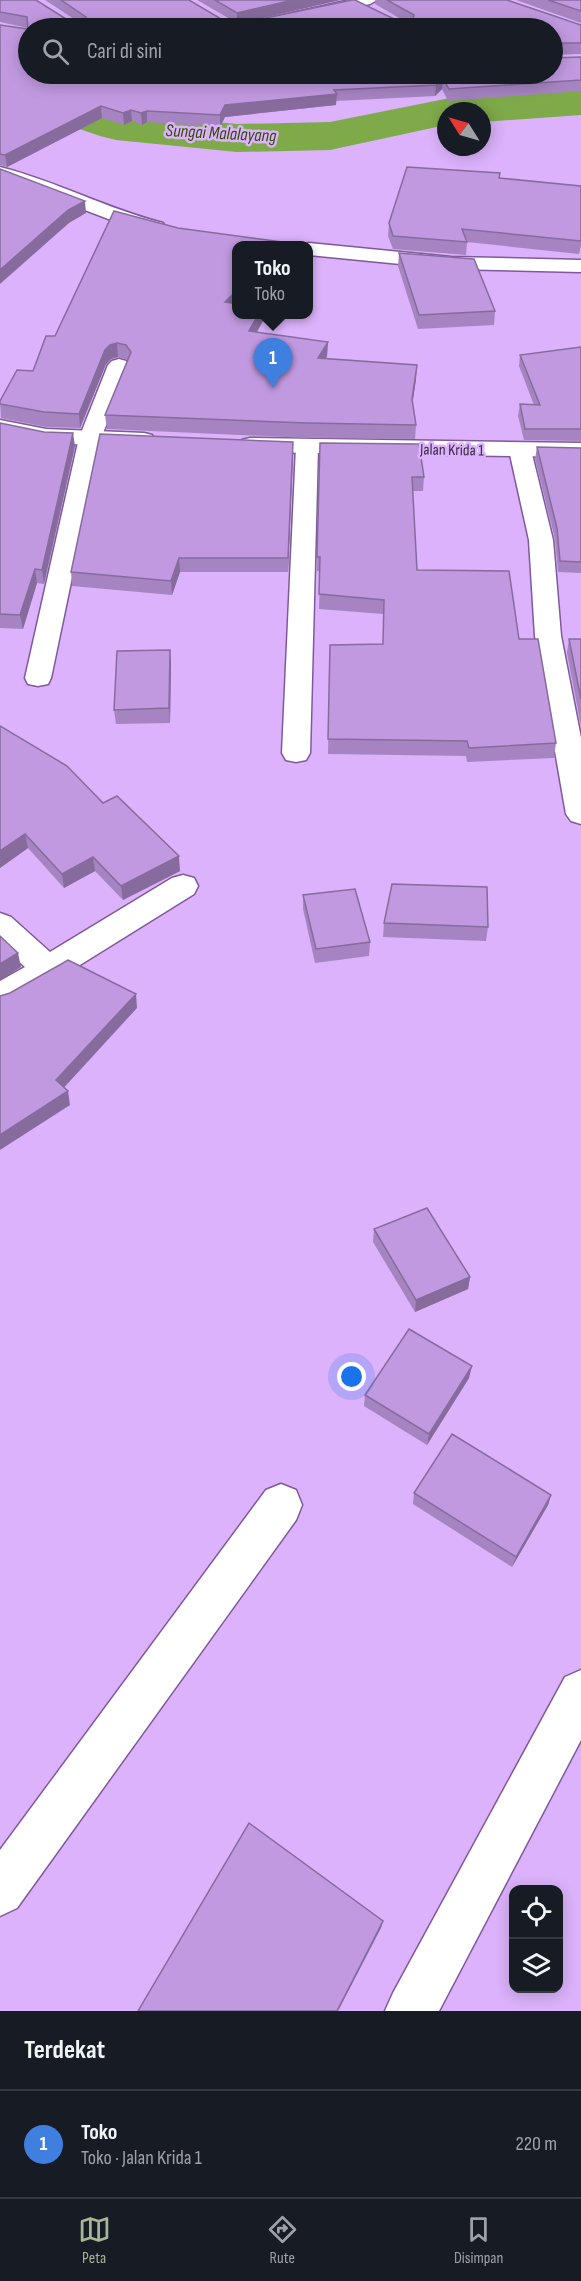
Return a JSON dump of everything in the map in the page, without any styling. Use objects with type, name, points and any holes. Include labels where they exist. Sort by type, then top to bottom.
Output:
[{"type":"street","points":[[297,18],[367,5]]},
{"type":"street","points":[[0,172],[134,222],[179,233]]},
{"type":"street","points":[[313,249],[451,263],[581,266]]},
{"type":"street","points":[[38,678],[90,438],[119,365]]},
{"type":"street","points":[[0,427],[46,436],[170,441]]},
{"type":"street","name":"Jalan Krida 1","points":[[227,444],[581,450]]},
{"type":"street","points":[[296,753],[307,447]]},
{"type":"street","points":[[520,450],[541,540],[548,636],[581,814]]},
{"type":"street","points":[[0,996],[183,886]]},
{"type":"street","points":[[0,925],[48,969]]},
{"type":"street","points":[[0,1891],[281,1505]]},
{"type":"street","points":[[411,2011],[581,1693]]},
{"type":"building","points":[[0,0],[36,0],[64,18],[27,18],[0,12]]},
{"type":"building","points":[[61,0],[189,0],[219,18],[85,18]]},
{"type":"building","points":[[215,0],[293,0],[237,13]]},
{"type":"building","points":[[352,0],[392,18],[266,18]]},
{"type":"building","points":[[387,0],[507,0],[560,18],[413,18],[414,15]]},
{"type":"building","points":[[548,0],[581,0],[581,11]]},
{"type":"building","points":[[563,19],[581,25],[581,43],[563,43]]},
{"type":"building","points":[[0,25],[18,28],[18,84],[437,84],[334,90],[337,94],[225,105],[220,115],[147,111],[141,113],[131,110],[123,113],[101,106],[5,155],[0,154]]},
{"type":"building","points":[[581,57],[581,80],[563,81],[563,58]]},
{"type":"building","points":[[446,84],[522,84],[449,89]]},
{"type":"building","points":[[407,167],[500,173],[499,178],[581,186],[581,241],[462,229],[467,242],[393,236],[389,223]]},
{"type":"building","points":[[0,169],[85,201],[68,210],[0,270]]},
{"type":"building","points":[[114,211],[178,228],[276,241],[232,241],[232,295],[225,302],[232,303],[232,319],[256,319],[249,331],[328,342],[318,358],[417,365],[412,399],[416,425],[105,415],[131,352],[126,345],[117,343],[105,350],[79,414],[44,412],[0,404],[17,370],[33,371],[46,336],[55,336]]},
{"type":"building","points":[[399,253],[474,259],[495,311],[419,315]]},
{"type":"building","points":[[581,347],[581,429],[525,429],[520,404],[540,405],[520,355]]},
{"type":"building","points":[[0,423],[44,432],[73,433],[42,570],[35,569],[20,615],[0,614]]},
{"type":"building","points":[[100,434],[293,442],[288,558],[179,558],[171,581],[71,572]]},
{"type":"building","points":[[320,443],[419,444],[424,477],[412,477],[417,570],[509,571],[519,639],[538,639],[556,743],[469,748],[467,741],[328,739],[330,645],[383,644],[384,600],[319,594],[320,557],[317,557]]},
{"type":"building","points":[[537,447],[581,448],[581,562],[560,561],[557,528]]},
{"type":"building","points":[[569,639],[581,639],[581,699]]},
{"type":"building","points":[[170,650],[169,708],[114,710],[117,651]]},
{"type":"building","points":[[0,726],[67,766],[103,803],[117,796],[179,856],[121,886],[93,857],[62,874],[25,834],[0,851]]},
{"type":"building","points":[[392,884],[487,887],[488,927],[384,923]]},
{"type":"building","points":[[355,889],[370,942],[316,949],[303,895]]},
{"type":"building","points":[[0,936],[18,953],[0,964]]},
{"type":"building","points":[[68,960],[136,994],[56,1080],[68,1091],[0,1135],[0,996],[10,993]]},
{"type":"building","points":[[427,1208],[470,1277],[416,1300],[374,1229]]},
{"type":"building","points":[[409,1329],[472,1366],[429,1434],[365,1395]]},
{"type":"building","points":[[452,1434],[551,1495],[516,1557],[414,1493]]},
{"type":"building","points":[[249,1823],[383,1921],[337,2011],[138,2011]]},
{"type":"waterway","name":"Sungai Malalayang","points":[[0,88],[116,126],[237,138],[330,136],[437,114]]},
{"type":"waterway","name":"Sungai Malalayang","points":[[491,108],[581,102]]},
{"type":"place","name":"Toko","points":[[273,388]]}]
